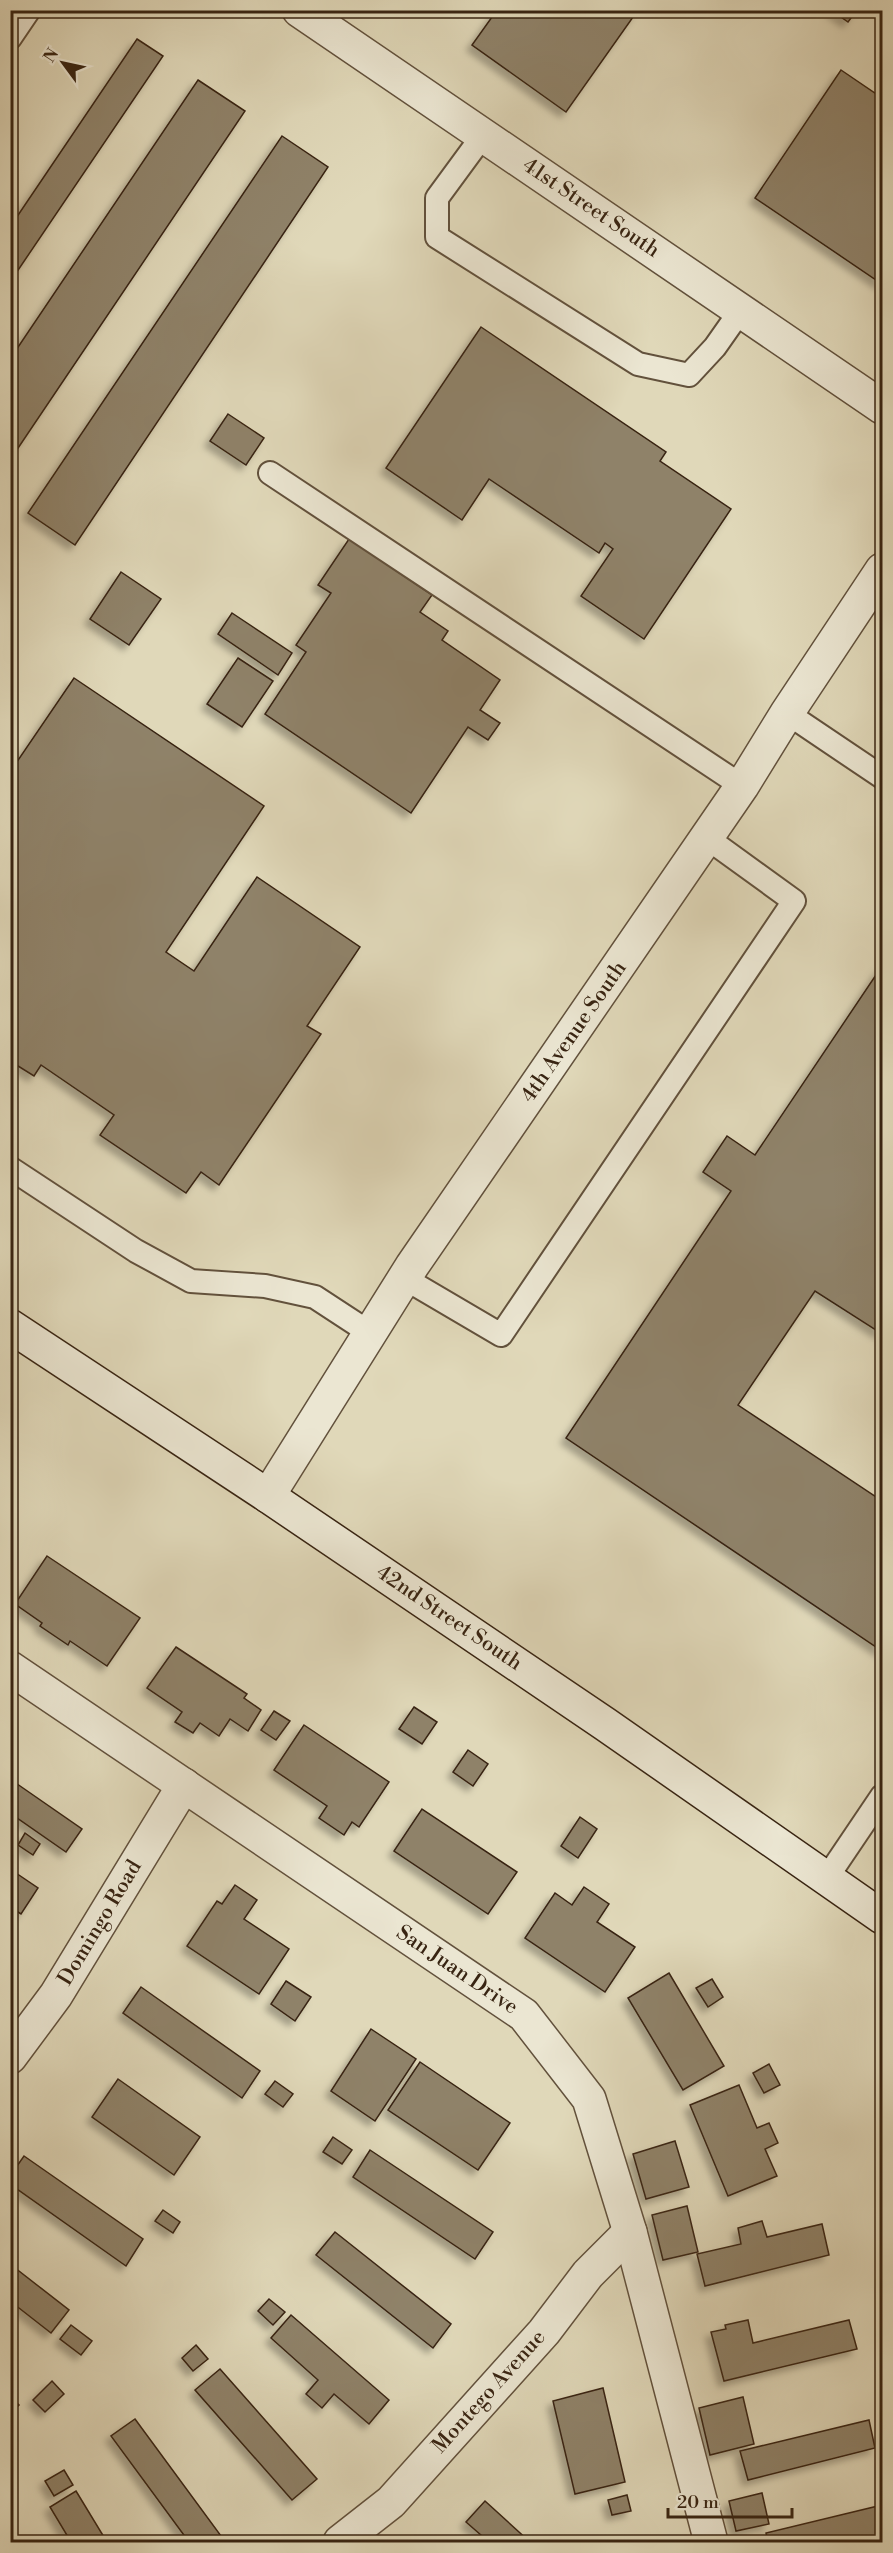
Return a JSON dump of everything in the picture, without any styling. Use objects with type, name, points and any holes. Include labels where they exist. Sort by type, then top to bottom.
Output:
[{"type":"street","name":"41st Street South","points":[[299,10],[882,407]]},
{"type":"street","name":"4th Avenue South","points":[[268,1496],[404,1278],[707,838],[882,570]]},
{"type":"street","name":"42nd Street South","points":[[10,1326],[268,1496],[605,1724],[882,1917]]},
{"type":"street","name":"San Juan Drive","points":[[10,1668],[524,2015],[589,2099],[630,2232],[711,2542]]},
{"type":"street","name":"Domingo Road","points":[[10,2057],[56,1995],[184,1785]]},
{"type":"street","name":"Montego Avenue","points":[[340,2542],[391,2502],[544,2332],[588,2274],[630,2232]]},
{"type":"lane","points":[[10,38],[29,10]]},
{"type":"lane","points":[[484,134],[437,198],[437,237],[638,364],[689,375],[715,347],[741,310]]},
{"type":"lane","points":[[270,473],[742,786]]},
{"type":"lane","points":[[787,713],[882,777]]},
{"type":"lane","points":[[404,1278],[501,1335],[794,902],[707,838]]},
{"type":"lane","points":[[10,1168],[136,1251],[191,1281],[265,1286],[315,1298],[370,1333]]},
{"type":"lane","points":[[826,1880],[882,1796]]},
{"type":"building","points":[[497,10],[638,10],[566,112],[472,45]]},
{"type":"building","points":[[831,10],[857,10],[848,22]]},
{"type":"building","points":[[137,39],[163,56],[10,282],[10,227]]},
{"type":"building","points":[[841,70],[882,98],[882,284],[755,198]]},
{"type":"building","points":[[198,80],[245,111],[10,460],[10,359]]},
{"type":"building","points":[[282,136],[328,167],[75,545],[28,513]]},
{"type":"building","points":[[481,327],[666,452],[660,461],[731,509],[644,639],[581,596],[613,549],[605,543],[599,553],[489,479],[462,520],[386,468]]},
{"type":"building","points":[[228,414],[264,438],[246,465],[210,441]]},
{"type":"building","points":[[349,539],[432,595],[420,612],[448,631],[442,640],[500,680],[480,710],[500,723],[488,740],[468,727],[411,813],[265,714],[306,652],[296,645],[331,593],[318,585]]},
{"type":"building","points":[[121,572],[161,599],[129,645],[90,619]]},
{"type":"building","points":[[232,613],[292,653],[278,675],[218,634]]},
{"type":"building","points":[[238,658],[273,681],[242,727],[207,704]]},
{"type":"building","points":[[74,678],[264,806],[166,952],[194,971],[257,877],[360,947],[307,1026],[321,1034],[219,1185],[201,1172],[186,1193],[100,1135],[114,1115],[41,1065],[34,1076],[10,1061],[10,772]]},
{"type":"building","points":[[882,966],[882,1334],[815,1291],[738,1405],[882,1501],[882,1651],[566,1438],[731,1191],[703,1172],[727,1136],[755,1155]]},
{"type":"building","points":[[47,1556],[140,1618],[107,1666],[70,1641],[68,1645],[40,1626],[42,1623],[15,1604]]},
{"type":"building","points":[[176,1647],[247,1694],[244,1698],[261,1710],[248,1731],[230,1719],[219,1736],[200,1723],[193,1733],[175,1722],[182,1712],[147,1688]]},
{"type":"building","points":[[414,1707],[437,1722],[422,1744],[399,1729]]},
{"type":"building","points":[[274,1711],[290,1721],[276,1740],[261,1730]]},
{"type":"building","points":[[304,1725],[389,1782],[359,1827],[352,1822],[344,1835],[319,1818],[327,1806],[274,1770]]},
{"type":"building","points":[[468,1750],[488,1764],[473,1786],[453,1772]]},
{"type":"building","points":[[10,1779],[82,1829],[66,1852],[10,1813]]},
{"type":"building","points":[[422,1809],[517,1872],[488,1914],[394,1851]]},
{"type":"building","points":[[580,1817],[597,1829],[578,1858],[561,1846]]},
{"type":"building","points":[[25,1833],[40,1844],[33,1855],[18,1845]]},
{"type":"building","points":[[10,1869],[38,1888],[21,1914],[10,1907]]},
{"type":"building","points":[[235,1885],[257,1900],[244,1919],[289,1949],[259,1994],[187,1946],[217,1901],[222,1904]]},
{"type":"building","points":[[584,1887],[609,1904],[597,1922],[635,1947],[605,1992],[525,1938],[555,1893],[572,1905]]},
{"type":"building","points":[[669,1973],[724,2066],[683,2090],[628,1998]]},
{"type":"building","points":[[712,1979],[723,1997],[708,2007],[696,1988]]},
{"type":"building","points":[[286,1981],[311,1997],[295,2021],[271,2004]]},
{"type":"building","points":[[141,1987],[260,2071],[242,2098],[123,2013]]},
{"type":"building","points":[[371,2029],[416,2059],[375,2121],[331,2091]]},
{"type":"building","points":[[420,2062],[510,2123],[478,2170],[388,2110]]},
{"type":"building","points":[[769,2064],[780,2085],[764,2093],[753,2073]]},
{"type":"building","points":[[118,2079],[200,2137],[174,2175],[92,2117]]},
{"type":"building","points":[[275,2081],[293,2094],[283,2107],[265,2094]]},
{"type":"building","points":[[739,2085],[757,2128],[769,2123],[778,2143],[765,2149],[777,2176],[728,2196],[690,2105]]},
{"type":"building","points":[[333,2137],[352,2150],[342,2164],[323,2152]]},
{"type":"building","points":[[675,2141],[689,2187],[646,2199],[633,2154]]},
{"type":"building","points":[[370,2150],[493,2232],[475,2259],[353,2177]]},
{"type":"building","points":[[24,2156],[143,2239],[126,2266],[10,2184],[10,2176]]},
{"type":"building","points":[[687,2206],[698,2252],[663,2260],[652,2215]]},
{"type":"building","points":[[163,2210],[180,2222],[173,2233],[155,2221]]},
{"type":"building","points":[[762,2221],[767,2237],[822,2224],[829,2255],[705,2286],[697,2254],[741,2244],[738,2228]]},
{"type":"building","points":[[335,2232],[451,2324],[433,2348],[316,2255]]},
{"type":"building","points":[[10,2264],[69,2310],[51,2333],[10,2301]]},
{"type":"building","points":[[269,2299],[285,2312],[273,2325],[258,2311]]},
{"type":"building","points":[[291,2315],[389,2400],[369,2424],[334,2394],[322,2408],[306,2394],[318,2380],[271,2338]]},
{"type":"building","points":[[748,2320],[753,2343],[849,2320],[857,2349],[724,2381],[711,2332],[726,2329],[725,2325]]},
{"type":"building","points":[[71,2325],[92,2341],[81,2355],[60,2339]]},
{"type":"building","points":[[196,2345],[208,2359],[193,2371],[182,2358]]},
{"type":"building","points":[[220,2369],[317,2479],[292,2500],[195,2390]]},
{"type":"building","points":[[52,2381],[64,2394],[45,2412],[33,2400]]},
{"type":"building","points":[[603,2388],[625,2482],[575,2494],[553,2401]]},
{"type":"building","points":[[10,2396],[19,2405],[10,2414]]},
{"type":"building","points":[[743,2397],[754,2444],[710,2455],[699,2408]]},
{"type":"building","points":[[135,2419],[224,2540],[221,2542],[189,2542],[111,2436]]},
{"type":"building","points":[[869,2420],[875,2448],[748,2480],[740,2451]]},
{"type":"building","points":[[64,2470],[73,2485],[54,2496],[45,2481]]},
{"type":"building","points":[[76,2491],[107,2542],[71,2542],[50,2507]]},
{"type":"building","points":[[762,2493],[769,2524],[736,2531],[729,2501]]},
{"type":"building","points":[[627,2495],[631,2511],[612,2515],[608,2500]]},
{"type":"building","points":[[485,2501],[530,2542],[489,2542],[466,2522]]},
{"type":"building","points":[[882,2505],[882,2536],[857,2542],[768,2542],[766,2533]]}]
